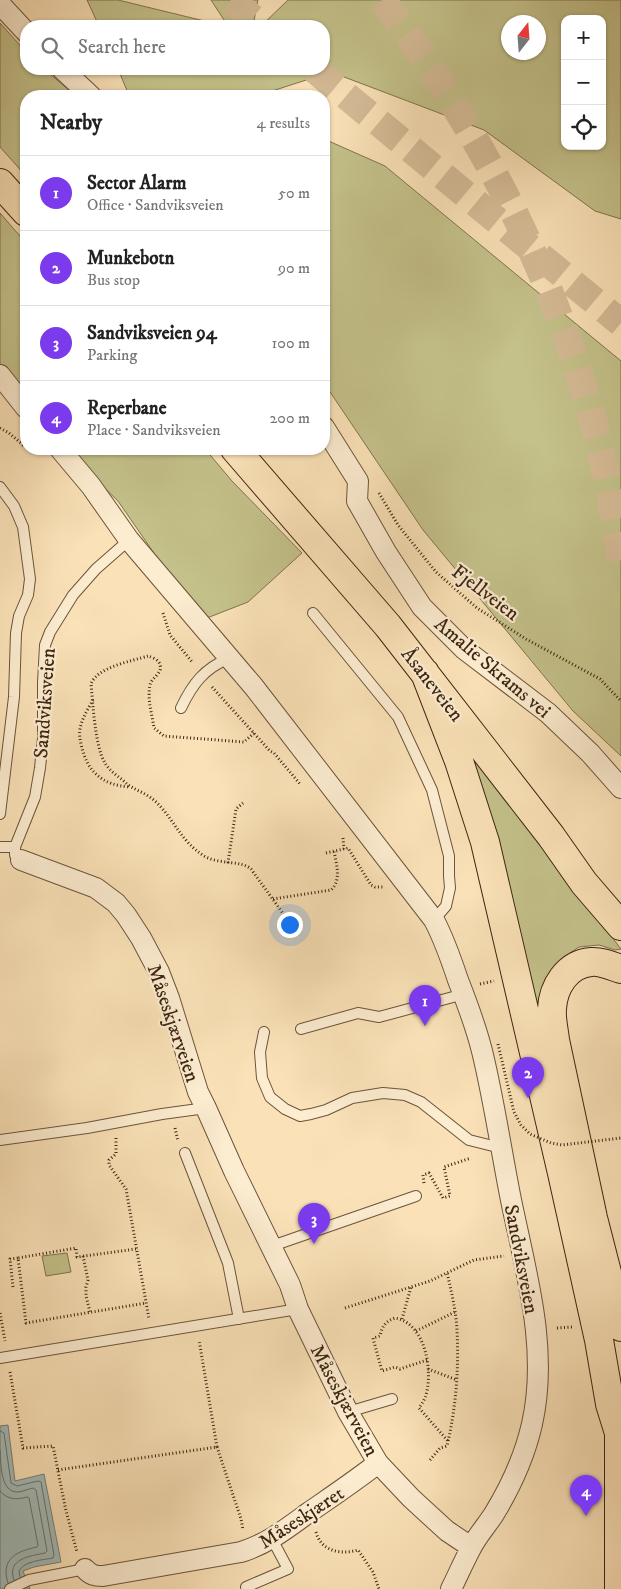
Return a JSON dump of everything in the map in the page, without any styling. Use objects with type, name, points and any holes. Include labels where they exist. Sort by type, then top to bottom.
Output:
[{"type":"main road","points":[[0,183],[20,205]]},
{"type":"main road","name":"Åsaneveien","points":[[240,455],[388,626],[551,836],[584,882],[621,926]]},
{"type":"main road","points":[[425,673],[459,761],[485,842],[600,1340],[610,1404],[620,1427],[619,1589]]},
{"type":"main road","points":[[621,969],[612,965],[591,962],[576,967],[563,976],[555,991],[551,1010],[555,1040],[593,1218],[621,1327]]},
{"type":"street","points":[[0,4],[20,26]]},
{"type":"street","points":[[68,75],[85,90]]},
{"type":"street","points":[[0,375],[20,400]]},
{"type":"street","points":[[330,437],[358,481]]},
{"type":"street","name":"Sandviksveien","points":[[65,455],[91,486],[129,540],[204,627],[280,721],[434,920],[443,937],[464,994],[482,1050],[533,1308],[538,1348],[538,1384],[532,1425],[524,1454],[494,1513],[471,1547],[451,1589]]},
{"type":"street","name":"Amalie Skrams vei","points":[[358,481],[357,501],[386,552],[422,607],[464,649],[548,713],[590,753],[621,788]]},
{"type":"street","name":"Måseskjærveien","points":[[18,854],[96,888],[108,896],[126,915],[141,938],[159,972],[169,998],[198,1092],[290,1285],[298,1310],[348,1412],[378,1463]]},
{"type":"street","points":[[378,1463],[411,1498],[447,1531],[471,1547]]},
{"type":"street","name":"Måseskjæret","points":[[85,1569],[90,1575],[103,1576],[256,1548],[346,1488],[378,1463]]},
{"type":"lane","points":[[0,487],[14,506],[23,527],[30,579],[28,595],[19,616],[16,633],[14,697],[0,814]]},
{"type":"lane","name":"Sandviksveien","points":[[18,854],[35,797],[40,768],[43,738],[42,683],[45,645],[59,616],[74,595],[96,569],[129,540]]},
{"type":"lane","points":[[313,613],[398,717],[432,790],[449,856],[450,876],[450,888],[446,906],[434,920]]},
{"type":"lane","points":[[181,708],[189,692],[201,677],[215,664],[229,658]]},
{"type":"lane","points":[[0,847],[18,854]]},
{"type":"lane","points":[[301,1029],[358,1013],[380,1017],[464,994]]},
{"type":"lane","points":[[264,1032],[260,1052],[262,1078],[270,1097],[285,1109],[300,1116],[326,1110],[352,1098],[383,1093],[405,1095],[421,1102],[469,1140],[501,1148]]},
{"type":"lane","name":"Måseskjærveien","points":[[0,1140],[206,1108]]},
{"type":"lane","points":[[185,1153],[228,1263],[239,1319]]},
{"type":"lane","points":[[272,1246],[416,1196]]},
{"type":"lane","points":[[4,1357],[298,1310]]},
{"type":"lane","points":[[348,1412],[392,1399]]},
{"type":"lane","points":[[246,1586],[288,1568],[272,1539]]},
{"type":"lane","name":"Måseskjæret","points":[[10,1589],[29,1580],[85,1569]]},
{"type":"path","points":[[0,428],[20,442]]},
{"type":"path","name":"Fjellveien","points":[[358,481],[370,484],[376,488],[398,525],[436,572],[477,608],[526,639],[600,679],[621,701]]},
{"type":"path","points":[[165,583],[156,591],[170,635],[201,677],[214,688],[270,751],[274,753],[304,789]]},
{"type":"path","points":[[254,733],[244,742],[164,736],[154,728],[148,694],[151,681],[159,673],[161,666],[160,663],[148,656],[110,668],[98,674],[93,680],[96,731],[102,757],[109,769],[132,787],[149,795],[162,808],[184,839],[194,848],[212,860],[249,866],[292,926]]},
{"type":"path","points":[[93,699],[82,719],[79,733],[84,758],[94,772],[103,779],[113,784],[132,787]]},
{"type":"path","points":[[228,863],[236,809],[243,803]]},
{"type":"path","points":[[342,833],[344,849]]},
{"type":"path","points":[[326,853],[348,848],[371,885],[375,888],[403,882]]},
{"type":"path","points":[[273,899],[331,890],[337,882],[338,875],[334,851]]},
{"type":"path","points":[[498,1044],[514,1112],[521,1125],[530,1134],[551,1144],[562,1145],[621,1138]]},
{"type":"path","points":[[173,1112],[177,1140],[185,1153]]},
{"type":"path","points":[[116,1138],[116,1154],[109,1160],[109,1165],[126,1189],[149,1320]]},
{"type":"path","points":[[416,1196],[426,1193],[424,1175],[429,1173],[443,1198],[450,1196],[444,1168],[456,1163]]},
{"type":"path","points":[[13,1287],[10,1259],[76,1248],[77,1257],[136,1249]]},
{"type":"path","points":[[83,1256],[88,1280],[86,1296],[90,1312]]},
{"type":"path","points":[[344,1308],[430,1280],[474,1260],[498,1256]]},
{"type":"path","points":[[18,1258],[26,1323],[146,1303]]},
{"type":"path","points":[[430,1460],[440,1448],[447,1446],[457,1380],[457,1329],[448,1272]]},
{"type":"path","points":[[402,1319],[411,1287]]},
{"type":"path","points":[[416,1331],[455,1312]]},
{"type":"path","points":[[0,1313],[4,1357],[23,1448],[53,1446],[76,1548],[85,1569]]},
{"type":"path","points":[[427,1360],[400,1369],[395,1368],[382,1371],[373,1338],[380,1336],[387,1321],[395,1318],[408,1322],[416,1331],[425,1350],[427,1360],[428,1369],[428,1384],[425,1398],[419,1408],[448,1441]]},
{"type":"path","points":[[196,1326],[217,1447],[243,1529]]},
{"type":"path","points":[[428,1369],[457,1380]]},
{"type":"path","points":[[58,1470],[217,1447]]},
{"type":"path","points":[[310,1512],[317,1538],[324,1546],[347,1553],[358,1550],[373,1572],[379,1589]]},
{"type":"shaded area","points":[[87,0],[118,0],[200,20],[96,20]]},
{"type":"shaded area","points":[[211,0],[258,0],[254,20],[224,20]]},
{"type":"shaded area","points":[[288,0],[621,0],[621,219],[595,211],[484,130],[330,72],[330,20],[267,20]]},
{"type":"shaded area","points":[[0,23],[20,45],[20,75],[51,75],[69,90],[20,90],[20,169],[0,147]]},
{"type":"shaded area","points":[[120,75],[322,75],[275,90],[127,90]]},
{"type":"shaded area","points":[[330,142],[385,166],[621,361],[621,756],[573,711],[423,530],[330,392]]},
{"type":"shaded area","points":[[0,213],[20,236],[20,388],[0,366]]},
{"type":"shaded area","points":[[77,455],[210,455],[232,481],[302,553],[248,602],[207,618],[156,556],[118,501],[93,477]]},
{"type":"shaded area","points":[[478,762],[621,949],[615,950],[599,945],[579,947],[562,958],[548,979],[546,1054],[471,764]]},
{"type":"shaded area","points":[[67,1253],[71,1272],[46,1276],[42,1256]]},
{"type":"water","points":[[8,1425],[15,1481],[44,1474],[61,1562],[23,1571],[30,1589],[0,1589],[0,1426]]},
{"type":"tunnel","points":[[231,0],[255,20]]},
{"type":"tunnel","points":[[382,0],[427,63],[468,128],[505,196],[538,265],[566,337],[590,410],[608,485],[621,562]]},
{"type":"tunnel","points":[[321,75],[621,323]]},
{"type":"place","name":"Sector Alarm","points":[[425,1026]]},
{"type":"place","name":"Munkebotn","points":[[528,1098]]},
{"type":"place","name":"Sandviksveien 94","points":[[314,1244]]},
{"type":"place","name":"Reperbane","points":[[586,1516]]}]
